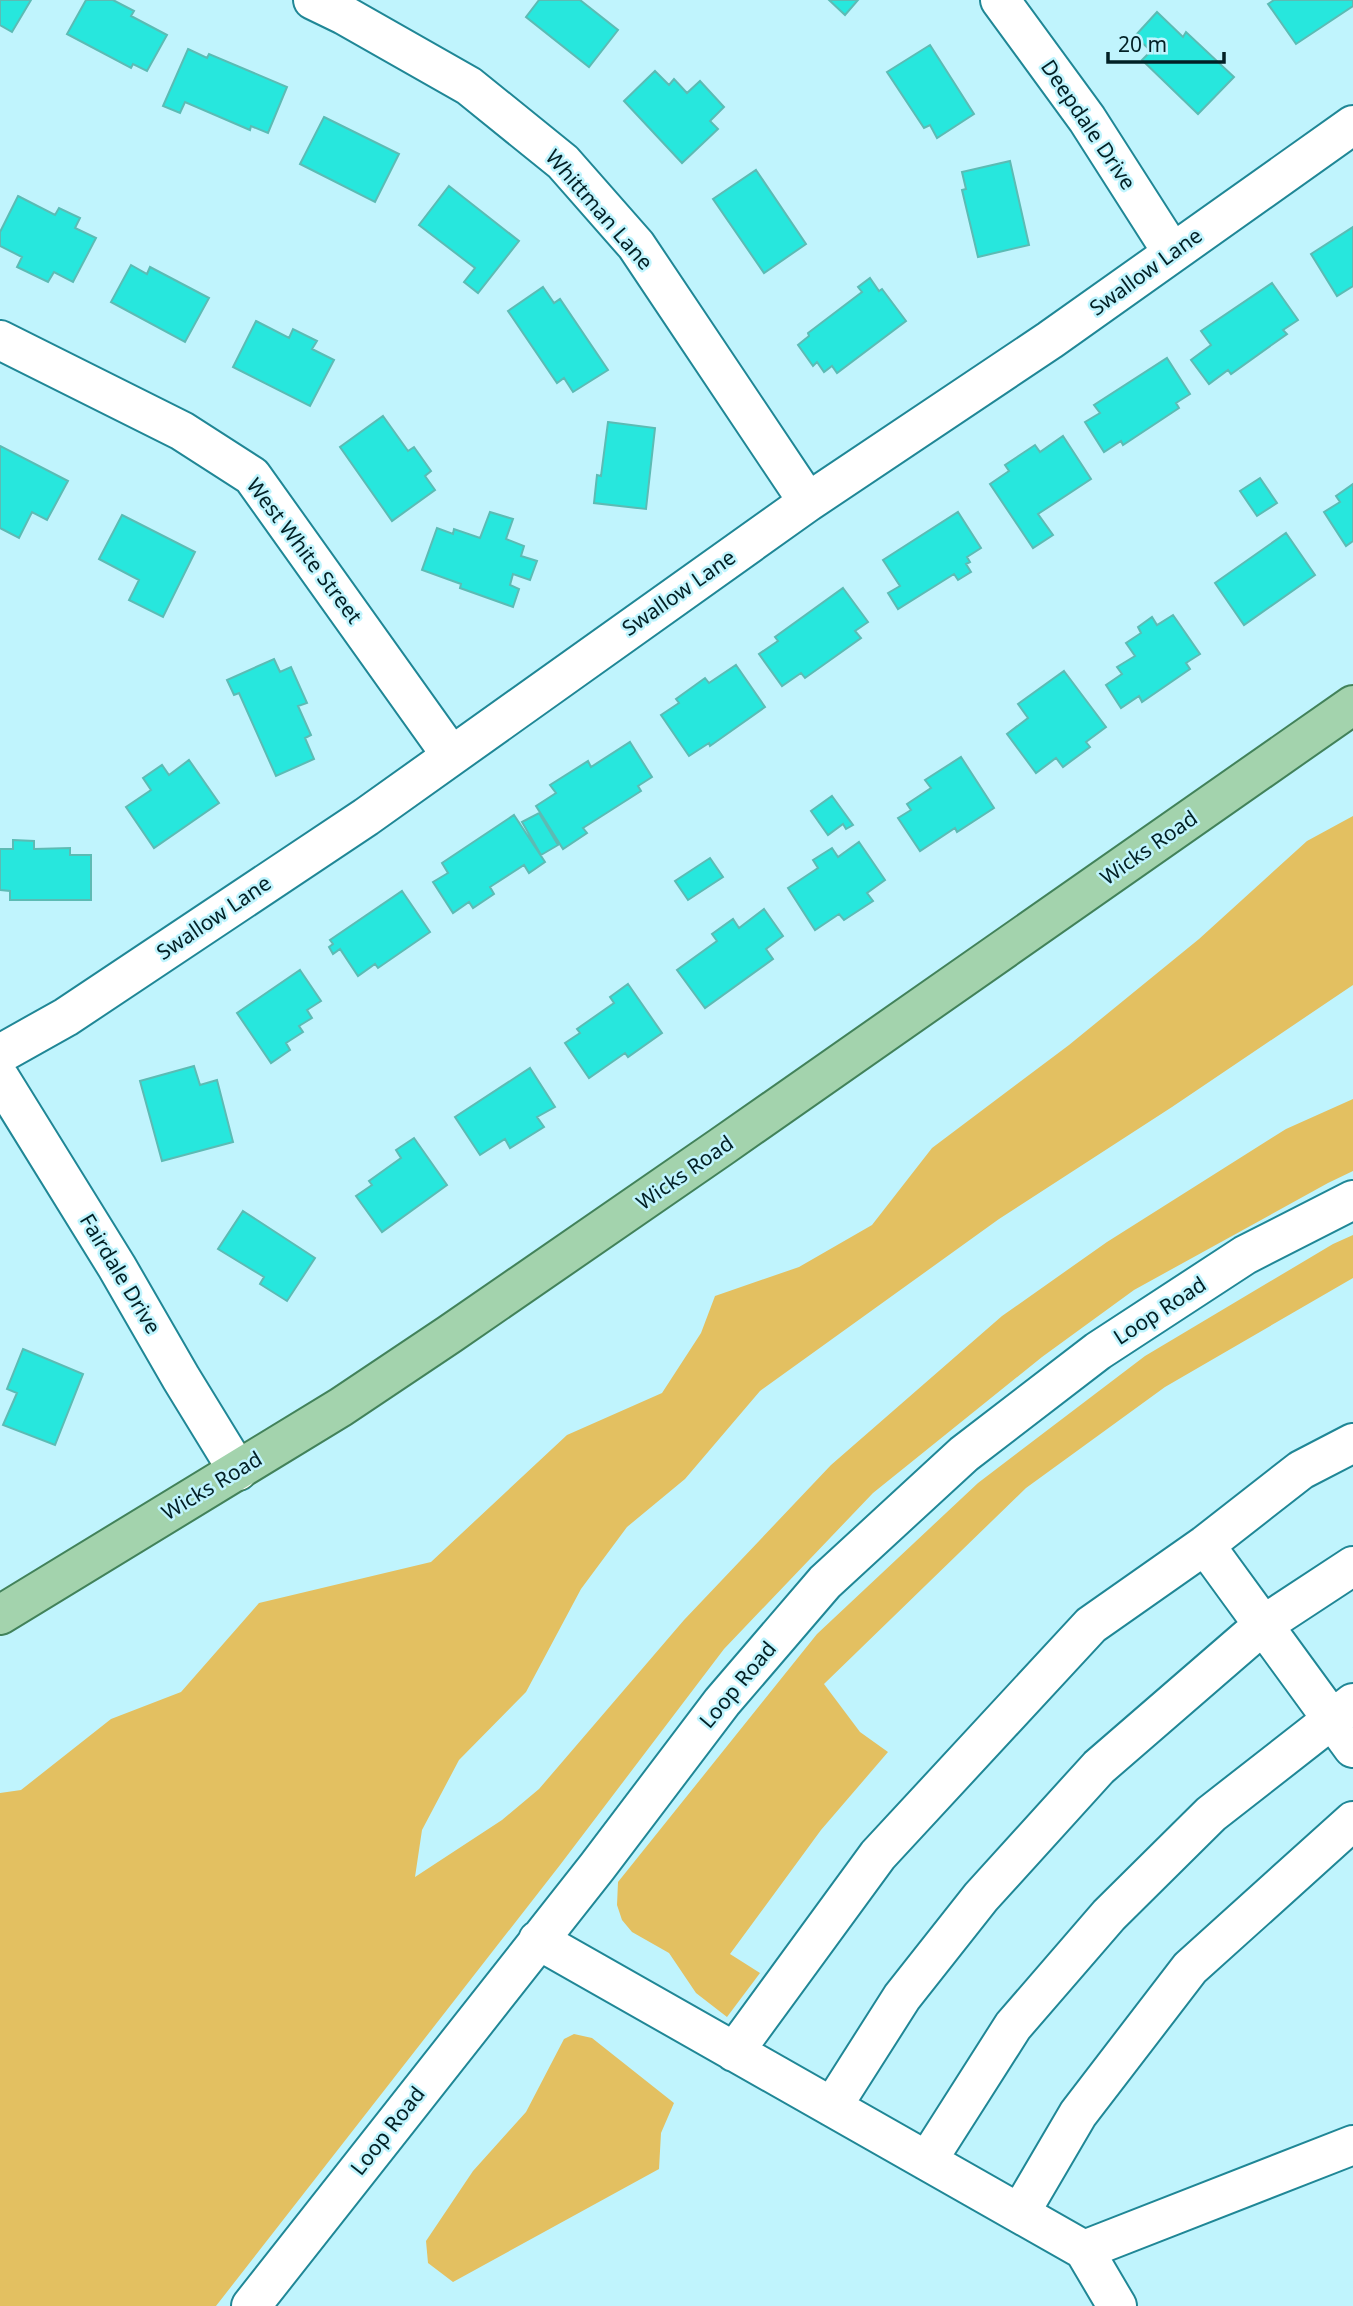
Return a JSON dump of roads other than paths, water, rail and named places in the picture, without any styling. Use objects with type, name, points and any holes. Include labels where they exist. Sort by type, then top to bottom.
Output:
[{"type":"main road","name":"Wicks Road","points":[[0,1615],[341,1406],[558,1261],[1353,705]]},
{"type":"street","name":"Whittman Lane","points":[[313,0],[469,86],[563,162],[636,245],[808,502]]},
{"type":"street","name":"Deepdale Drive","points":[[1000,0],[1087,119],[1172,252]]},
{"type":"street","name":"Swallow Lane","points":[[0,1054],[66,1017],[366,817],[808,502],[1050,340],[1353,125]]},
{"type":"street","name":"West White Street","points":[[0,340],[181,431],[252,476],[311,555],[451,755]]},
{"type":"street","name":"Fairdale Drive","points":[[0,1078],[117,1267],[238,1471]]},
{"type":"street","name":"Loop Road","points":[[251,2306],[722,1702],[825,1582],[964,1454],[1098,1351],[1245,1255],[1353,1200]]},
{"type":"street","points":[[734,2052],[878,1855],[1091,1625],[1205,1545],[1301,1469],[1353,1443]]},
{"type":"street","points":[[927,2161],[1013,2026],[1109,1915],[1211,1814],[1346,1723],[1263,1625],[1205,1545]]},
{"type":"street","points":[[832,2107],[902,1997],[981,1897],[1099,1767],[1263,1625],[1353,1566]]},
{"type":"street","points":[[1020,2213],[1078,2114],[1190,1968],[1353,1821]]},
{"type":"street","points":[[538,1940],[1084,2250],[1117,2306]]},
{"type":"street","points":[[1084,2250],[1353,2145]]}]
